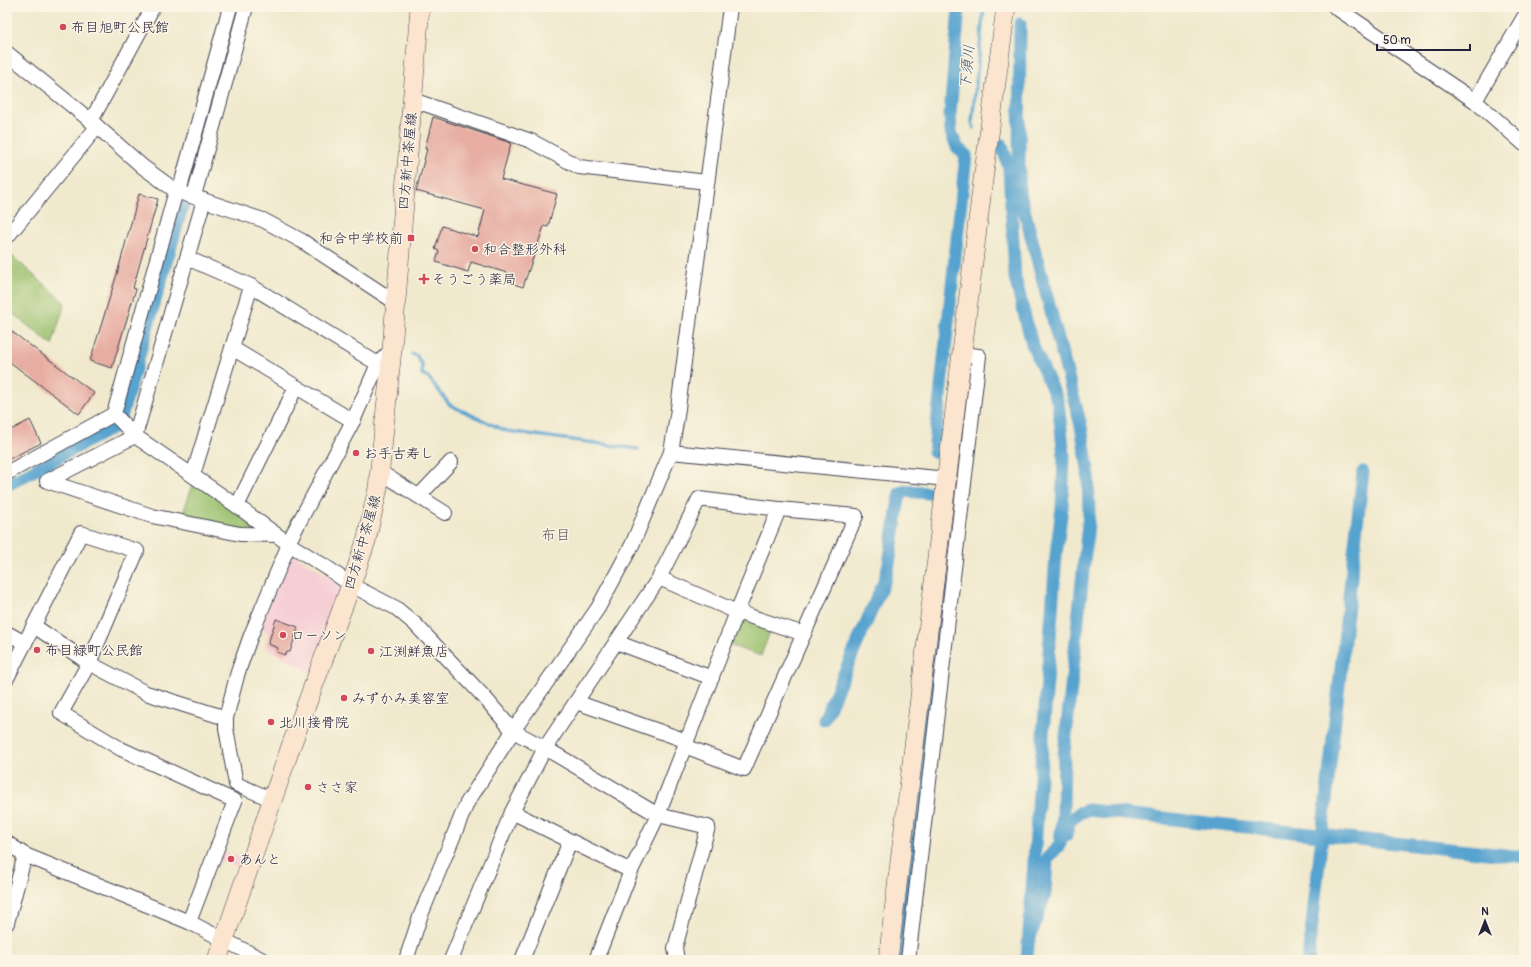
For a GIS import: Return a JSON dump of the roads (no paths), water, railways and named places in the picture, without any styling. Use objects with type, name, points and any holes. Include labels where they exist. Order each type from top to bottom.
[{"type":"main road","name":"四方新中茶屋線","points":[[217,960],[329,640],[351,585],[366,541],[378,488],[392,349],[420,7]]},
{"type":"main road","points":[[888,960],[1006,7]]},
{"type":"street","points":[[7,237],[94,124],[153,7]]},
{"type":"street","points":[[230,7],[188,194],[187,258],[135,436],[47,482],[152,516],[240,534],[276,535]]},
{"type":"street","points":[[7,473],[119,419],[246,7]]},
{"type":"street","points":[[406,960],[420,917],[467,803],[513,731],[598,608],[632,545],[671,452],[677,416],[730,7]]},
{"type":"street","points":[[1335,7],[1475,101],[1524,144]]},
{"type":"street","points":[[1475,101],[1524,17]]},
{"type":"street","points":[[7,53],[94,124],[143,167],[188,194],[263,220],[302,241],[396,302]]},
{"type":"street","points":[[413,100],[531,141],[579,167],[707,182]]},
{"type":"street","points":[[187,258],[251,286],[378,364]]},
{"type":"street","points":[[193,476],[251,286]]},
{"type":"street","points":[[232,348],[353,421]]},
{"type":"street","points":[[189,922],[235,801],[236,784],[226,728],[226,718],[238,672],[251,635],[289,544],[353,421],[378,364],[392,349]]},
{"type":"street","points":[[908,960],[979,356],[962,354]]},
{"type":"street","points":[[237,506],[296,387]]},
{"type":"street","points":[[119,419],[135,436],[237,506],[289,544],[329,569],[351,585],[396,608],[415,624],[485,698],[513,731],[545,748],[658,815],[708,827],[675,948],[677,960]]},
{"type":"street","points":[[671,452],[947,479]]},
{"type":"street","points":[[419,496],[451,462]]},
{"type":"street","points":[[380,472],[445,513]]},
{"type":"street","points":[[451,960],[512,812],[545,748],[659,578],[699,499],[779,509],[856,516],[744,769],[686,744],[576,702]]},
{"type":"street","points":[[596,960],[631,871],[658,815],[779,509]]},
{"type":"street","points":[[7,678],[81,534],[137,551],[89,663],[62,713],[121,749],[235,801]]},
{"type":"street","points":[[659,578],[737,612],[804,634]]},
{"type":"street","points":[[34,626],[89,663],[146,693],[226,718]]},
{"type":"street","points":[[7,634],[25,643]]},
{"type":"street","points":[[616,642],[712,678]]},
{"type":"street","points":[[236,784],[273,800]]},
{"type":"street","points":[[512,812],[631,871]]},
{"type":"street","points":[[522,960],[570,841]]},
{"type":"street","points":[[7,843],[25,855],[189,922],[263,960]]},
{"type":"street","points":[[7,923],[25,855]]},
{"type":"waterway","points":[[7,485],[119,424],[190,181],[237,7]]},
{"type":"waterway","points":[[934,452],[966,155],[957,147],[951,132],[950,114],[959,7]]},
{"type":"waterway","name":"下須川","points":[[974,128],[972,122],[984,7]]},
{"type":"waterway","points":[[1020,24],[1020,194],[1081,426],[1088,469],[1089,514],[1064,755],[1063,813],[1060,844],[1047,859],[1045,894],[1029,940]]},
{"type":"waterway","points":[[1002,145],[1009,168],[1015,278],[1032,344],[1058,402],[1064,456],[1062,508],[1056,555],[1027,960]]},
{"type":"waterway","points":[[412,354],[417,356],[422,365],[422,374],[428,377],[450,405],[506,431],[638,449]]},
{"type":"waterway","points":[[1308,960],[1363,472]]},
{"type":"waterway","points":[[824,720],[885,579],[889,564],[900,493],[905,491],[929,493]]},
{"type":"waterway","points":[[900,960],[945,583]]},
{"type":"waterway","points":[[1066,835],[1069,822],[1079,813],[1088,810],[1524,857]]},
{"type":"place","name":"布目旭町公民館","points":[[63,27]]},
{"type":"place","name":"和合中学校前","points":[[411,238]]},
{"type":"place","name":"和合整形外科","points":[[475,249]]},
{"type":"place","name":"そうごう薬局","points":[[424,279]]},
{"type":"place","name":"お手古寿し","points":[[356,453]]},
{"type":"place","name":"ローソン","points":[[283,635]]},
{"type":"place","name":"布目緑町公民館","points":[[37,650]]},
{"type":"place","name":"江渕鮮魚店","points":[[371,651]]},
{"type":"place","name":"みずかみ美容室","points":[[344,698]]},
{"type":"place","name":"北川接骨院","points":[[271,722]]},
{"type":"place","name":"ささ家","points":[[308,787]]},
{"type":"place","name":"あんと","points":[[231,859]]},
{"type":"district","name":"布目","points":[[556,535]]}]
